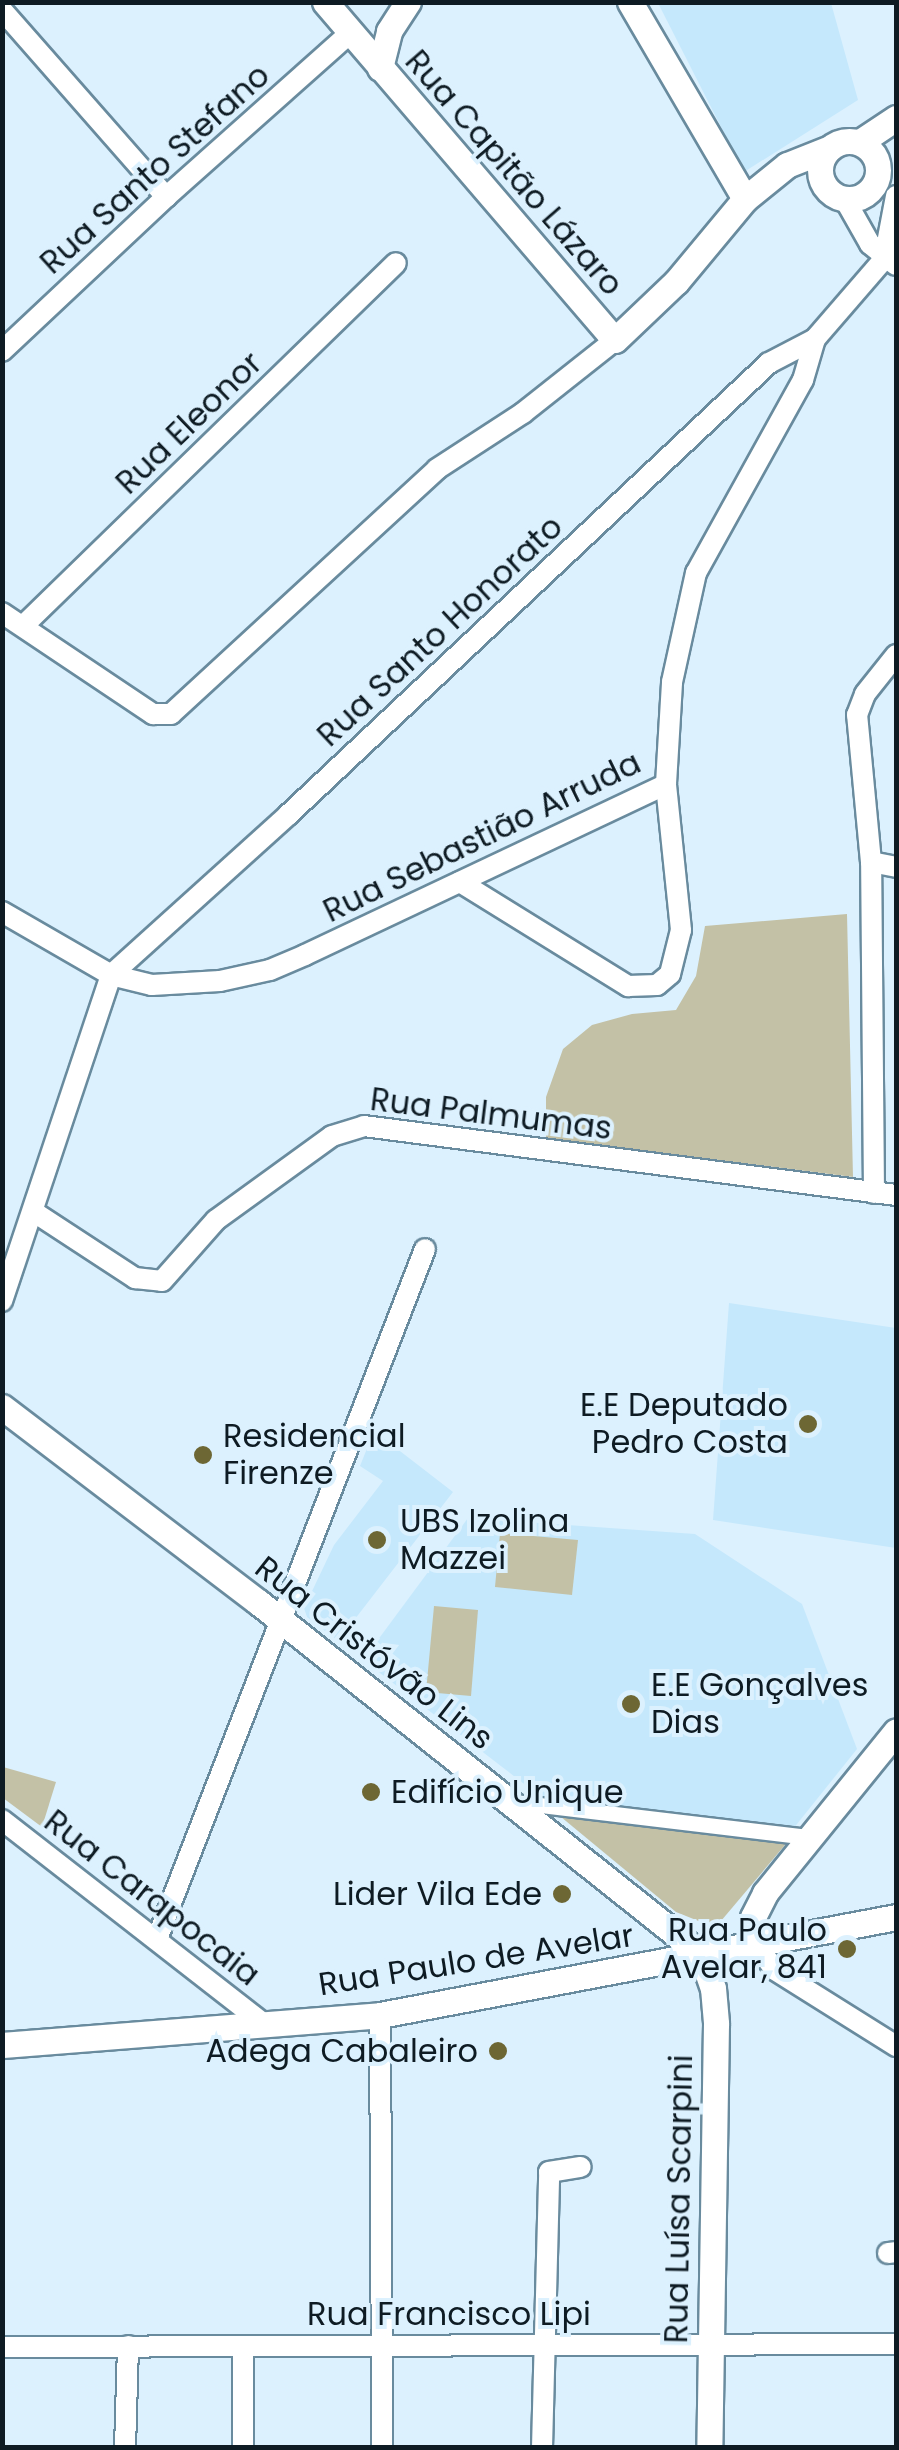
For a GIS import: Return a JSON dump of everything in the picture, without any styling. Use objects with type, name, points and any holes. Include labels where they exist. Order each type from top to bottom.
[{"type":"street","name":"Rua Capitão Lázaro","points":[[325,2],[615,340]]},
{"type":"street","points":[[380,68],[389,30],[408,2]]},
{"type":"street","points":[[630,2],[755,192]]},
{"type":"street","points":[[2,10],[166,197]]},
{"type":"street","name":"Rua Santo Stefano","points":[[2,351],[166,197],[350,33]]},
{"type":"street","points":[[860,142],[896,118]]},
{"type":"street","points":[[2,613],[153,714],[178,710],[437,469],[523,413],[615,340],[676,282],[755,192],[799,158],[850,140],[860,142],[876,157],[889,188],[890,262]]},
{"type":"street","points":[[830,148],[823,156],[821,178],[826,187],[844,198],[860,230],[890,262]]},
{"type":"street","points":[[755,192],[821,178]]},
{"type":"street","points":[[844,198],[889,188]]},
{"type":"street","name":"Rua Sebastião Arruda","points":[[2,912],[111,974],[152,985],[190,986],[270,970],[666,784],[672,682],[696,574],[803,380],[815,338],[890,262]]},
{"type":"street","name":"Rua Eleonor","points":[[23,626],[396,264]]},
{"type":"street","name":"Rua Santo Honorato","points":[[111,974],[288,816],[769,362],[815,338]]},
{"type":"street","points":[[874,1192],[871,862],[857,716],[865,694],[896,656]]},
{"type":"street","points":[[460,882],[620,982],[638,988],[657,985],[675,964],[681,930],[666,784]]},
{"type":"street","points":[[871,862],[896,868]]},
{"type":"street","points":[[2,1301],[111,974]]},
{"type":"street","name":"Rua Palmumas","points":[[34,1212],[136,1278],[162,1281],[216,1220],[332,1136],[364,1126],[896,1195]]},
{"type":"street","points":[[158,1939],[426,1249]]},
{"type":"street","name":"Rua Cristóvão Lins","points":[[2,1407],[280,1619],[701,1954]]},
{"type":"street","points":[[896,1731],[755,1909],[756,1944],[775,1970],[896,2046]]},
{"type":"street","points":[[511,1802],[810,1837]]},
{"type":"street","name":"Rua Carapocaia","points":[[2,1820],[264,2024]]},
{"type":"street","name":"Rua Paulo de Avelar","points":[[2,2045],[380,2016],[896,1917]]},
{"type":"street","name":"Rua Luísa Scarpini","points":[[701,1954],[713,1988],[716,2024],[709,2448]]},
{"type":"street","points":[[380,2016],[382,2448]]},
{"type":"street","points":[[542,2448],[549,2172],[581,2168]]},
{"type":"street","name":"Rua Francisco Lipi","points":[[2,2347],[896,2344]]},
{"type":"street","points":[[125,2448],[128,2346]]},
{"type":"street","points":[[243,2346],[243,2448]]},
{"type":"shaded area","points":[[658,3],[831,3],[858,100],[744,172]]},
{"type":"shaded area","points":[[847,914],[853,1177],[546,1138],[546,1097],[563,1049],[592,1025],[632,1014],[676,1010],[696,976],[705,926]]},
{"type":"shaded area","name":"E.E Deputado Pedro Costa","points":[[729,1303],[896,1328],[896,1548],[713,1520]]},
{"type":"shaded area","name":"UBS Izolina Mazzei","points":[[374,1431],[453,1492],[338,1641],[307,1617],[304,1608],[334,1545],[383,1481],[360,1466]]},
{"type":"shaded area","name":"E.E Gonçalves Dias","points":[[468,1518],[695,1534],[802,1604],[857,1749],[793,1829],[545,1800],[363,1660]]},
{"type":"shaded area","points":[[500,1533],[578,1540],[572,1595],[495,1587]]},
{"type":"shaded area","points":[[434,1606],[478,1610],[471,1696],[426,1692]]},
{"type":"shaded area","points":[[3,1767],[56,1782],[42,1827],[3,1798]]},
{"type":"shaded area","points":[[555,1812],[790,1839],[721,1921],[706,1924],[676,1912]]},
{"type":"place","name":"E.E Deputado Pedro Costa","points":[[808,1424]]},
{"type":"place","name":"Residencial Firenze","points":[[203,1455]]},
{"type":"place","name":"UBS Izolina Mazzei","points":[[377,1540]]},
{"type":"place","name":"E.E Gonçalves Dias","points":[[631,1704]]},
{"type":"place","name":"Edifício Unique","points":[[371,1792]]},
{"type":"place","name":"Lider Vila Ede","points":[[562,1894]]},
{"type":"place","name":"Rua Paulo Avelar, 841","points":[[847,1949]]},
{"type":"place","name":"Adega Cabaleiro","points":[[498,2051]]}]
